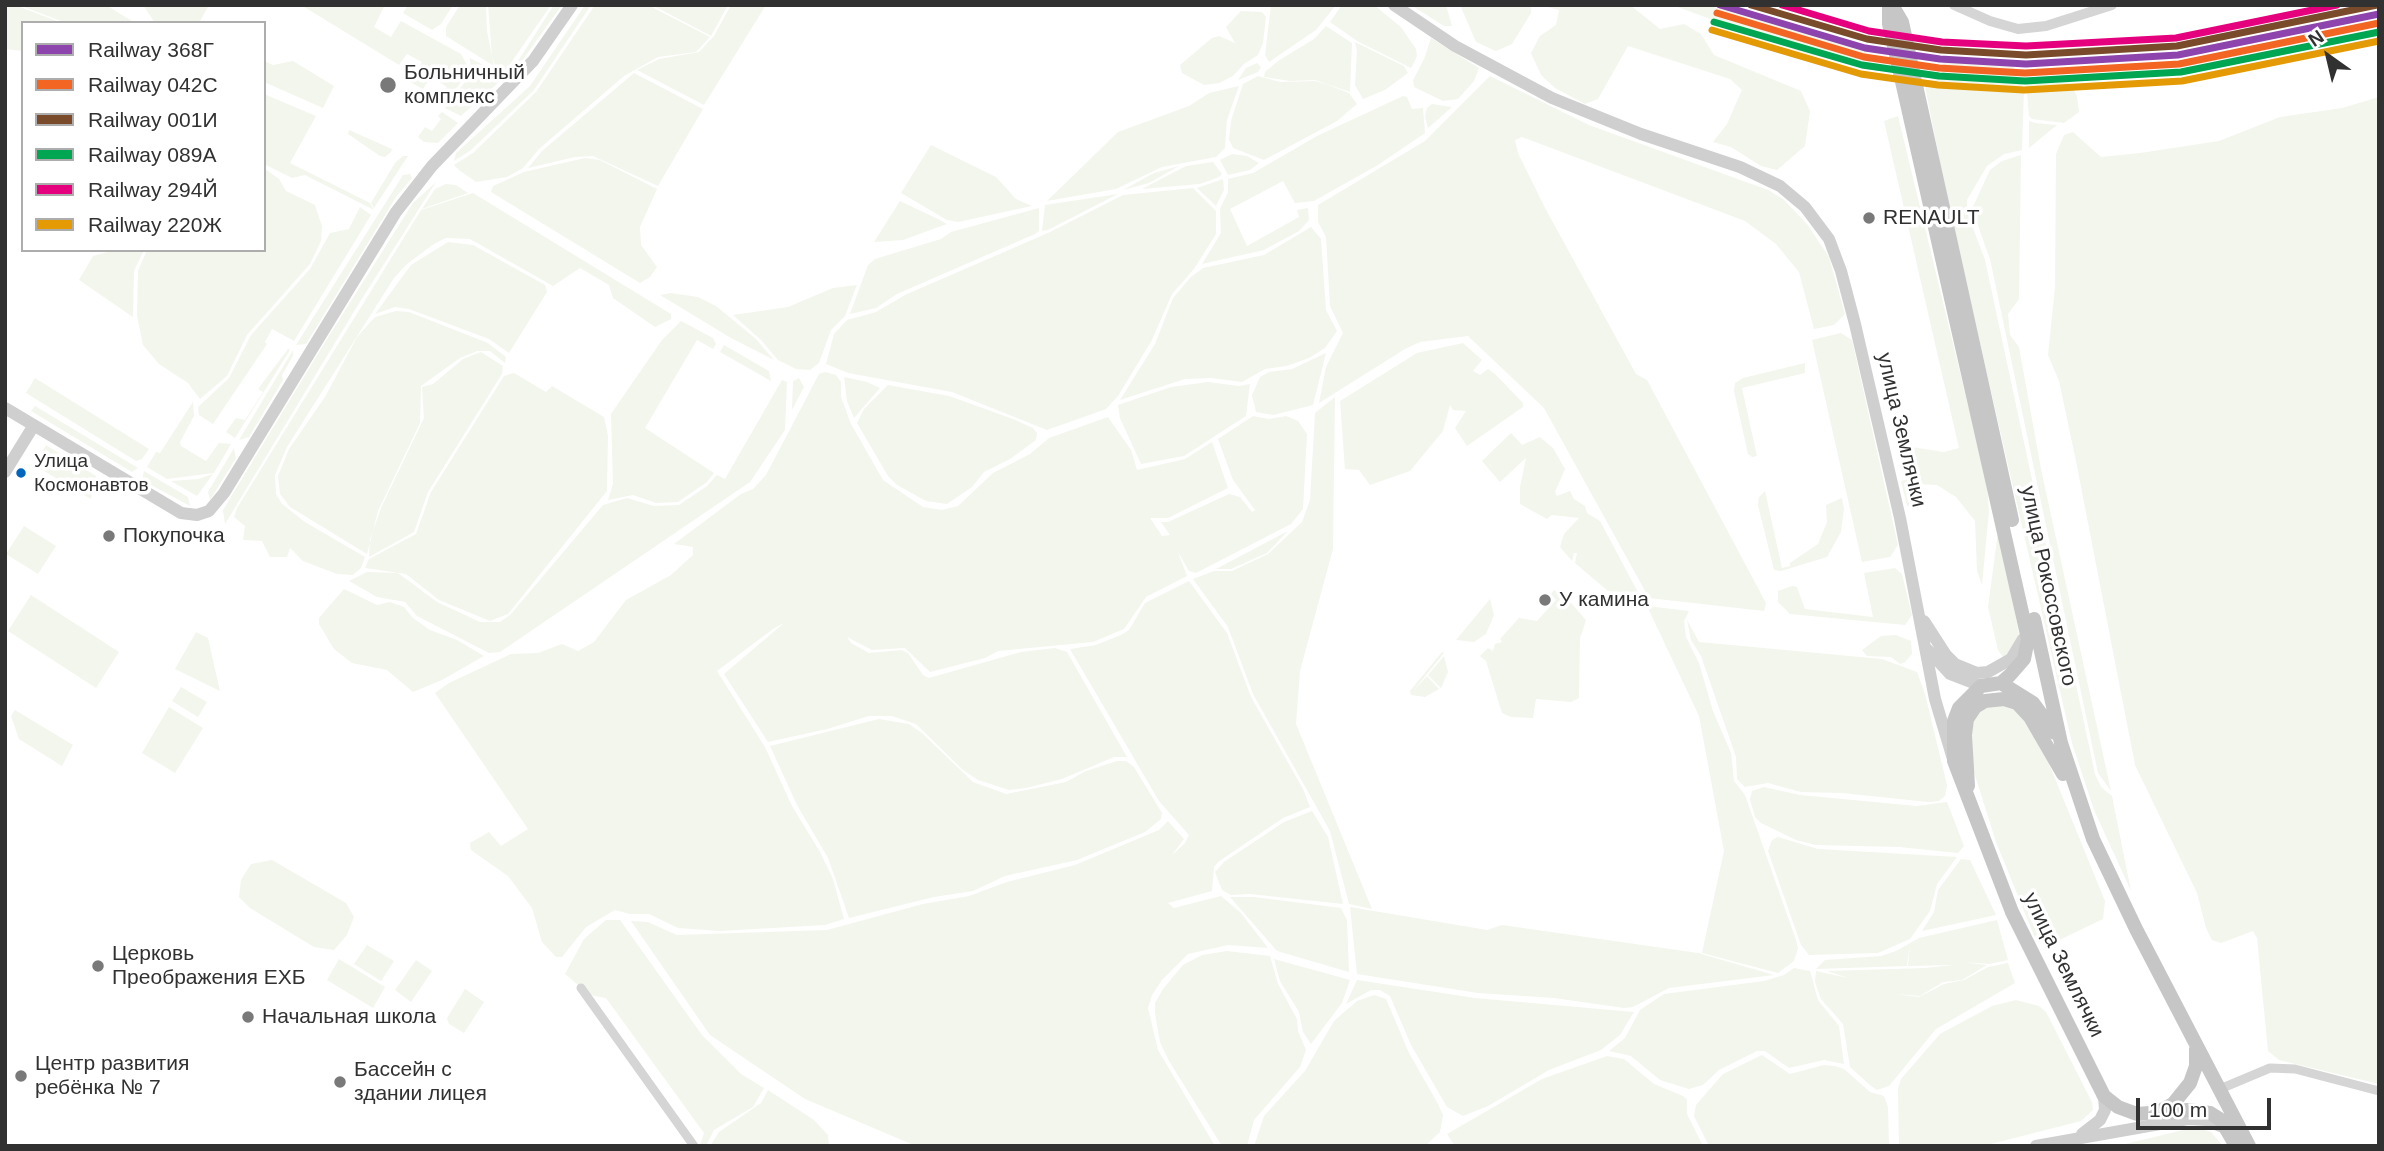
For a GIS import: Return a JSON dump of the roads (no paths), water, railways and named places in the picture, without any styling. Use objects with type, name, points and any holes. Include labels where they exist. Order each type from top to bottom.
[{"type":"highway","name":"улица Рокоссовского","points":[[1891,5],[1892,37],[2026,627],[2027,651],[2024,659],[2001,683]]},
{"type":"highway","name":"улица Рокоссовского","points":[[1891,5],[1902,22],[2061,743],[2077,799],[2136,929],[2249,1146]]},
{"type":"highway","points":[[1954,761],[1955,721],[1966,698],[1981,686],[2001,683],[2023,694],[2033,703],[2061,743]]},
{"type":"highway","points":[[1968,798],[1965,735],[1967,719],[1975,706],[2004,699],[2017,703],[2030,717],[2077,799]]},
{"type":"highway","name":"улица Землячки","points":[[1954,761],[2012,912],[2104,1096]]},
{"type":"highway","points":[[2157,1113],[2173,1104],[2190,1083],[2196,1066],[2196,1044]]},
{"type":"highway","points":[[2104,1096],[2128,1111],[2157,1113],[2188,1110],[2210,1113],[2228,1130],[2236,1146]]},
{"type":"main road","points":[[5,408],[181,513],[203,513],[220,500],[396,212],[432,166],[533,61],[572,5]]},
{"type":"main road","name":"улица Землячки","points":[[1394,5],[1455,46],[1552,98],[1641,134],[1740,167],[1780,186],[1805,207],[1829,239],[1841,271],[1919,611],[1936,699],[1954,761]]},
{"type":"main road","points":[[5,472],[34,425]]},
{"type":"main road","points":[[1919,611],[1946,655],[1955,664],[1977,673],[1988,672],[2011,659],[2019,651],[2026,627]]},
{"type":"main road","points":[[1927,649],[1950,674],[1981,686]]},
{"type":"main road","points":[[2078,1136],[2101,1120],[2105,1110],[2104,1096]]},
{"type":"main road","points":[[2036,1146],[2078,1136],[2137,1130],[2198,1119],[2216,1123],[2228,1130]]},
{"type":"street","points":[[1954,5],[1990,21],[2018,29],[2046,26],[2112,5]]},
{"type":"street","points":[[581,988],[694,1146]]},
{"type":"street","points":[[2220,1089],[2270,1068],[2295,1069],[2379,1091]]},
{"type":"rail line","name":"368Г","points":[[1720,5],[1865,48],[1940,59],[2026,64],[2178,55],[2379,14]]},
{"type":"rail line","name":"001И","points":[[1751,5],[1867,39],[1941,50],[2026,55],[2177,46],[2377,5]]},
{"type":"rail line","name":"294Й","points":[[1782,5],[1869,31],[1942,42],[2026,46],[2176,38],[2337,5]]},
{"type":"rail line","name":"042С","points":[[1717,13],[1864,57],[1939,68],[2025,73],[2179,64],[2379,23]]},
{"type":"rail line","name":"089А","points":[[1714,22],[1862,65],[1939,76],[2025,81],[2181,72],[2379,32]]},
{"type":"rail line","name":"220Ж","points":[[1712,30],[1861,74],[1938,85],[2024,90],[2182,81],[2379,41]]},
{"type":"place","name":"Больничный комплекс","points":[[388,85]]},
{"type":"place","name":"RENAULT","points":[[1869,218]]},
{"type":"place","name":"Улица Космонавтов","points":[[21,473]]},
{"type":"place","name":"Покупочка","points":[[109,536]]},
{"type":"place","name":"У камина","points":[[1545,600]]},
{"type":"place","name":"Церковь Преображения ЕХБ","points":[[98,966]]},
{"type":"place","name":"Начальная школа","points":[[248,1017]]},
{"type":"place","name":"Центр развития ребёнка № 7","points":[[21,1076]]},
{"type":"place","name":"Бассейн с здании лицея","points":[[340,1082]]}]
